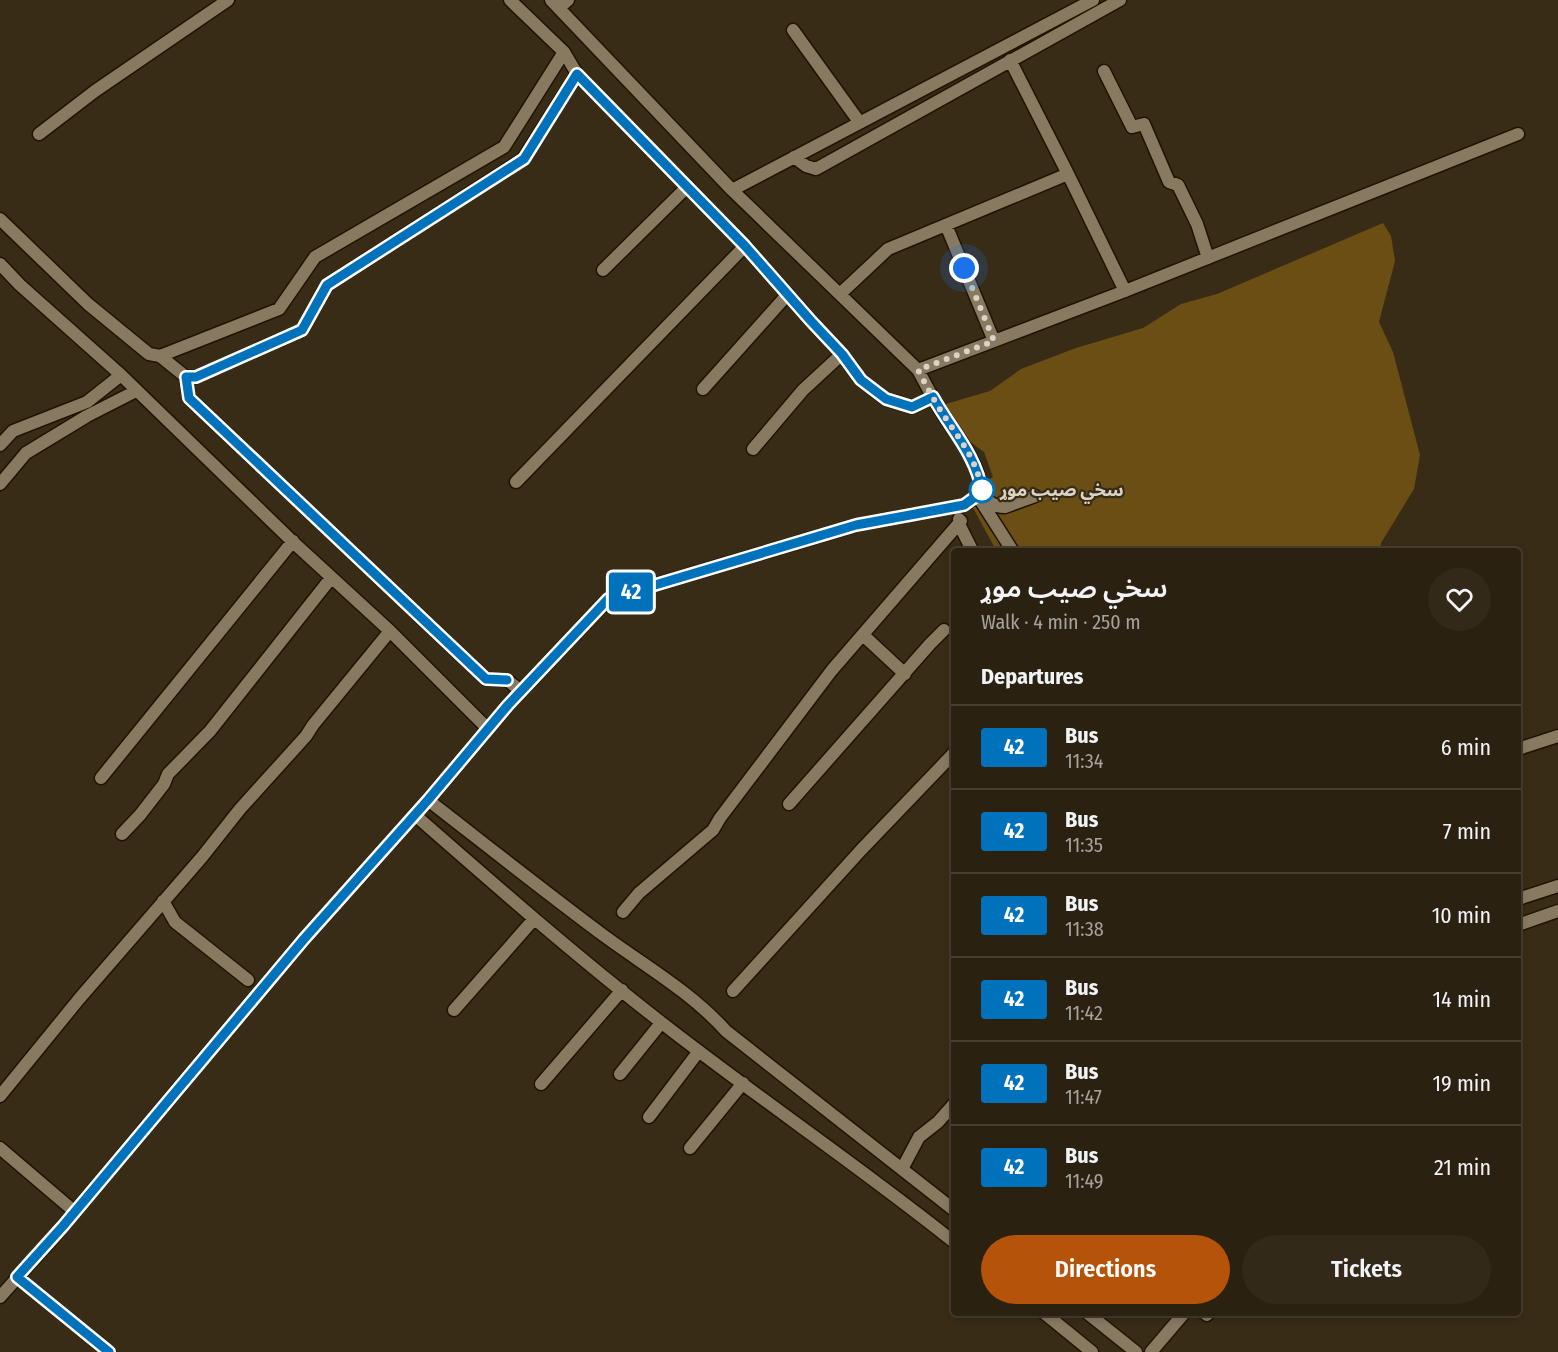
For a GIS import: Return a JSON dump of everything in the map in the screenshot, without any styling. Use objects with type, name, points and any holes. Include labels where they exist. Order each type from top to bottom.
[{"type":"street","points":[[39,134],[95,91],[228,0]]},
{"type":"street","points":[[510,0],[564,52],[577,74],[745,246],[842,354],[861,380],[886,399],[912,407],[933,397]]},
{"type":"street","points":[[732,190],[1092,0]]},
{"type":"street","points":[[794,157],[806,166],[816,169],[1120,0]]},
{"type":"street","points":[[559,3],[732,190],[918,370],[974,461],[980,476],[979,493],[1011,548]]},
{"type":"street","points":[[793,30],[860,123]]},
{"type":"street","points":[[160,356],[279,309],[315,257],[504,147],[564,52]]},
{"type":"street","points":[[1010,60],[1125,291]]},
{"type":"street","points":[[1104,70],[1132,127],[1144,124],[1169,182],[1178,185],[1197,224],[1208,258]]},
{"type":"street","points":[[0,219],[88,304],[149,354],[160,356],[186,377],[196,377],[302,330],[327,285],[524,159],[577,74]]},
{"type":"street","points":[[918,370],[1125,291],[1518,134]]},
{"type":"street","points":[[840,294],[888,249],[1068,174]]},
{"type":"street","points":[[603,270],[688,186]]},
{"type":"street","points":[[946,225],[994,341]]},
{"type":"street","points":[[516,482],[745,246]]},
{"type":"street","points":[[0,264],[20,285],[121,375],[331,578],[390,631],[488,729]]},
{"type":"street","points":[[703,389],[788,294]]},
{"type":"street","points":[[753,449],[803,390],[842,354]]},
{"type":"street","points":[[0,445],[13,431],[87,402],[121,375]]},
{"type":"street","points":[[186,377],[189,398],[486,679],[507,680],[521,691]]},
{"type":"street","points":[[0,484],[26,453],[87,416],[136,391]]},
{"type":"street","points":[[979,493],[987,501],[1000,507],[1035,496]]},
{"type":"street","points":[[0,1297],[75,1212],[304,939],[415,815],[521,691],[608,599],[856,525],[964,505],[979,493]]},
{"type":"street","points":[[952,508],[961,521],[960,526],[971,548]]},
{"type":"street","points":[[623,912],[639,893],[713,831],[832,670],[961,521]]},
{"type":"street","points":[[101,778],[293,541]]},
{"type":"street","points":[[122,834],[164,784],[168,774],[210,731],[331,578]]},
{"type":"street","points":[[789,804],[944,630]]},
{"type":"street","points":[[0,1096],[240,809],[306,736],[313,724],[390,631]]},
{"type":"street","points":[[863,635],[905,674]]},
{"type":"street","points":[[1521,748],[1558,736]]},
{"type":"street","points":[[733,991],[861,850],[951,756]]},
{"type":"street","points":[[428,800],[604,936],[664,977],[714,1018],[726,1031],[951,1208]]},
{"type":"street","points":[[415,815],[534,919],[661,1023],[951,1240]]},
{"type":"street","points":[[1521,898],[1558,886]]},
{"type":"street","points":[[163,901],[175,922],[248,980]]},
{"type":"street","points":[[1521,924],[1558,911]]},
{"type":"street","points":[[454,1010],[534,919]]},
{"type":"street","points":[[541,1084],[622,990]]},
{"type":"street","points":[[620,1074],[661,1023]]},
{"type":"street","points":[[649,1117],[699,1051]]},
{"type":"street","points":[[690,1148],[743,1083]]},
{"type":"street","points":[[902,1169],[919,1137],[938,1122],[951,1107]]},
{"type":"street","points":[[0,1148],[75,1212]]},
{"type":"street","points":[[17,1277],[109,1352]]},
{"type":"street","points":[[1048,1316],[1092,1352]]},
{"type":"street","points":[[1091,1316],[1136,1352]]},
{"type":"street","points":[[1151,1352],[1182,1316]]},
{"type":"shaded area","points":[[1383,223],[1391,236],[1395,261],[1379,322],[1393,352],[1420,455],[1414,489],[1381,543],[1380,548],[995,548],[966,495],[993,477],[984,452],[954,430],[939,406],[990,391],[1021,369],[1076,348],[1143,328],[1181,304],[1217,294]]},
{"type":"bus line","name":"42","points":[[109,1352],[17,1277],[63,1226],[304,939],[428,800],[508,705],[608,599],[856,525],[964,505],[982,492],[980,476],[974,461],[933,397],[912,407],[886,399],[861,380],[842,354],[745,246],[577,74],[524,159],[327,285],[302,330],[196,377],[186,377],[189,398],[486,679],[507,680]]},
{"type":"place","name":"سخي صیب موړ","points":[[982,490]]},
{"type":"route","points":[[964,268],[994,341],[918,370],[938,406],[974,461],[980,476],[982,492],[982,490]]}]
